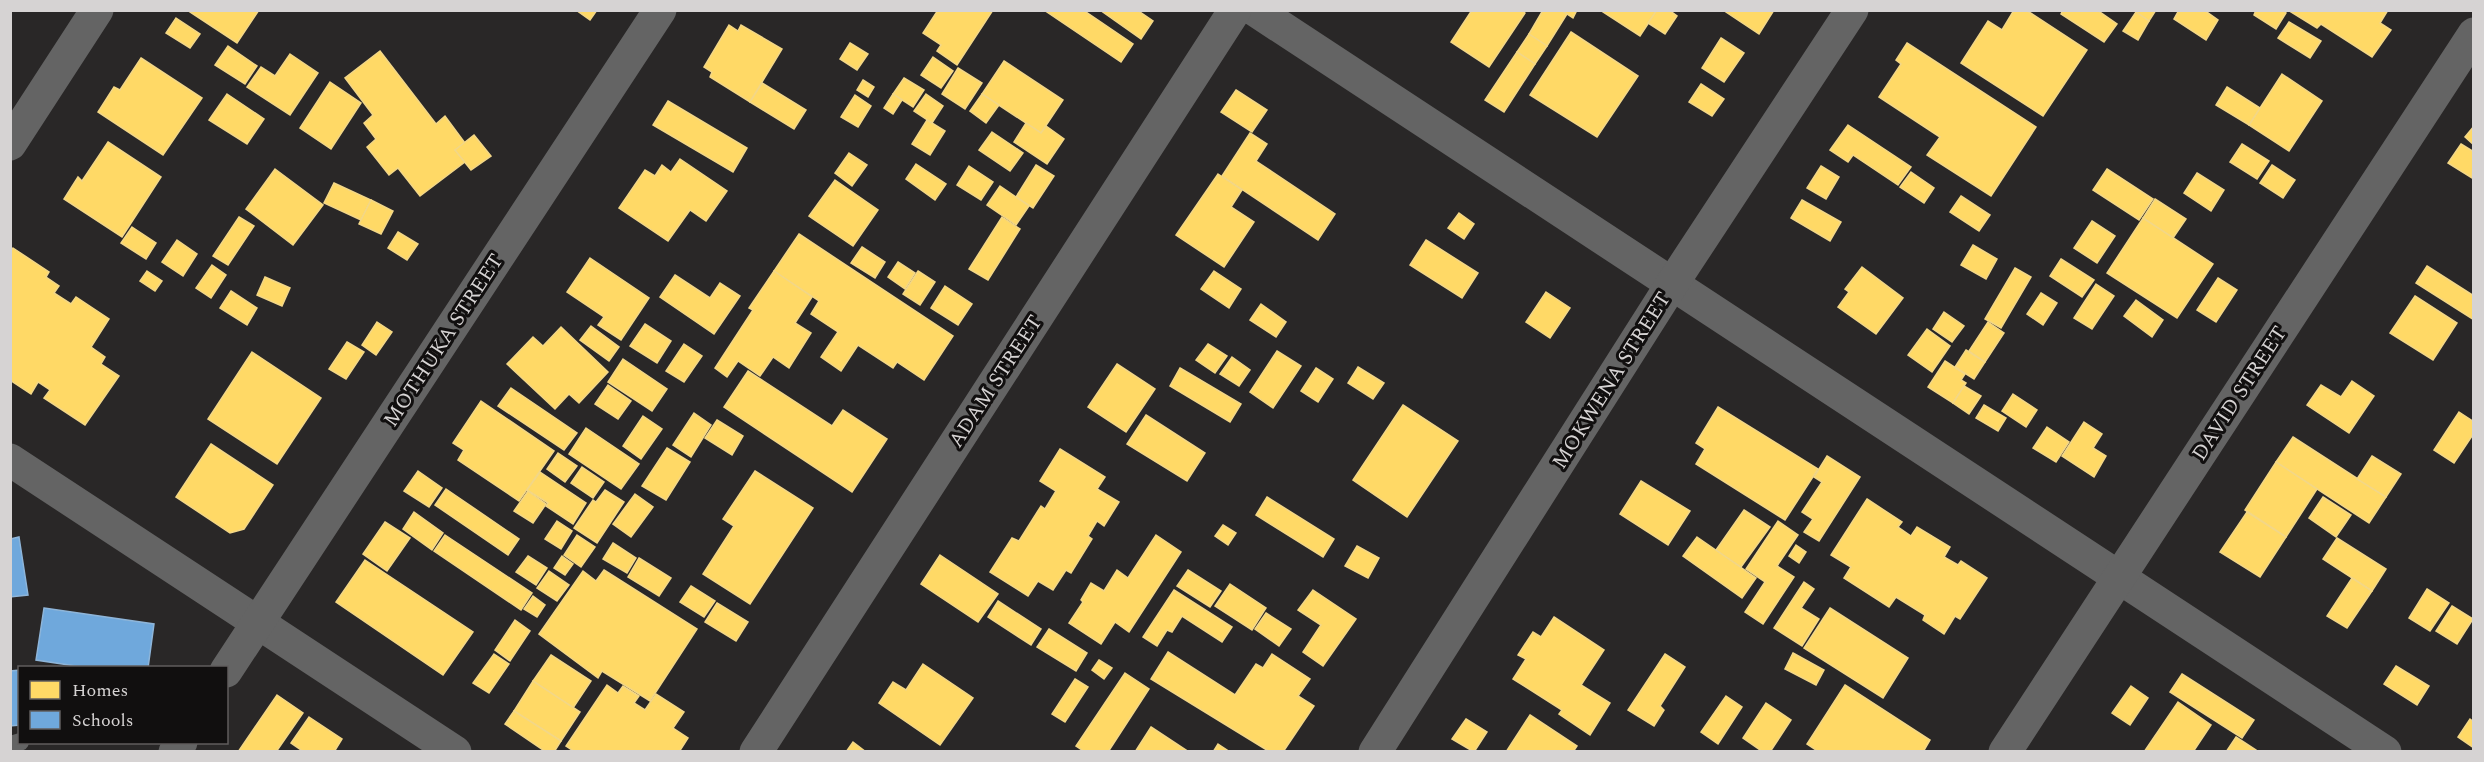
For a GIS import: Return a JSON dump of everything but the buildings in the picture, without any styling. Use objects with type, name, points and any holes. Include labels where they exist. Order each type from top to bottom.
[{"type":"street","points":[[10,144],[97,10]]},
{"type":"street","name":"MOTHUKA STREET","points":[[228,668],[660,10]]},
{"type":"street","name":"ADAM STREET","points":[[756,752],[1235,10]]},
{"type":"street","points":[[1255,10],[2385,752]]},
{"type":"street","name":"MOKWENA STREET","points":[[1375,752],[1672,284],[1852,10]]},
{"type":"street","name":"DAVID STREET","points":[[2005,752],[2474,34]]},
{"type":"street","points":[[10,460],[455,752]]}]
